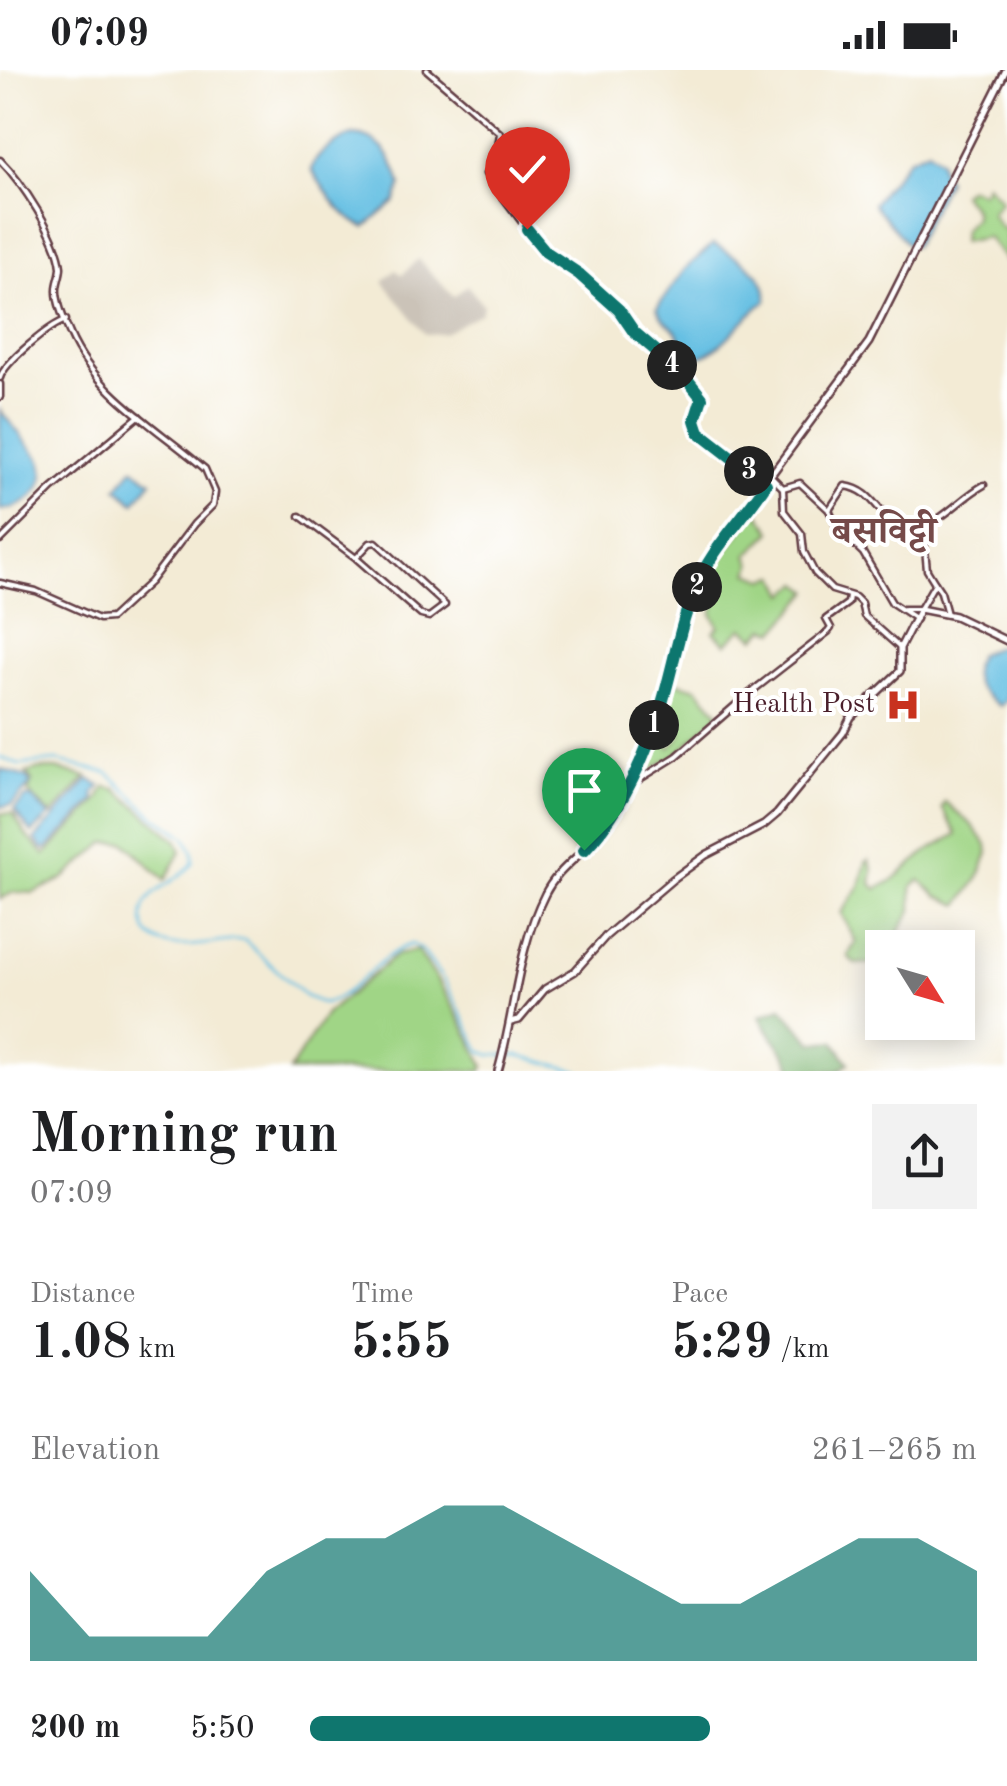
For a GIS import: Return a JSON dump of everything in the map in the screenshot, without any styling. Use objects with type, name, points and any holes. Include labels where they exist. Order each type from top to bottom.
[{"type":"street","points":[[428,70],[500,133],[496,154],[486,174],[535,240],[600,292],[634,332],[683,374],[702,398],[695,420],[699,432],[766,484]]},
{"type":"street","points":[[498,1071],[512,1022],[513,997],[543,897],[557,875],[598,835],[632,784],[661,709],[686,614],[700,579],[720,543],[869,342],[1006,70]]},
{"type":"street","points":[[0,160],[27,194],[61,263],[57,289],[86,363],[139,416],[205,469],[216,492],[214,505],[194,524],[150,582],[116,614],[98,619],[36,591],[0,583]]},
{"type":"street","points":[[0,397],[6,364],[55,324],[66,320]]},
{"type":"street","points":[[0,541],[52,489],[139,416]]},
{"type":"street","points":[[770,476],[783,488]]},
{"type":"street","points":[[783,488],[800,483],[828,510],[837,528],[863,554],[892,602],[916,618]]},
{"type":"street","points":[[828,510],[845,486],[850,486],[873,498],[893,523],[913,536],[920,535]]},
{"type":"street","points":[[920,535],[922,527],[984,486]]},
{"type":"street","points":[[783,488],[782,506],[802,534],[809,564],[828,587],[861,603],[864,616],[900,648]]},
{"type":"street","points":[[300,516],[421,614],[431,616],[445,604],[376,542],[356,558]]},
{"type":"street","points":[[920,535],[924,538],[927,570],[941,592],[947,614]]},
{"type":"street","points":[[512,1022],[519,1020],[550,984],[575,971],[606,936],[673,878],[777,814],[851,717],[900,671],[900,648],[935,583]]},
{"type":"street","points":[[632,784],[677,756],[828,632],[826,619],[848,603],[850,596]]},
{"type":"street","points":[[904,609],[947,614],[1003,639],[1007,631]]},
{"type":"shaded area","points":[[418,259],[454,297],[467,285],[483,305],[481,313],[443,334],[425,334],[383,281],[396,270],[402,275]]},
{"type":"green space","points":[[986,184],[1001,200],[991,213],[1000,227],[1007,230],[1007,262],[987,237],[962,242],[963,230],[974,218],[974,209],[961,193],[970,188],[982,193]]},
{"type":"green space","points":[[756,509],[772,531],[748,555],[752,564],[749,573],[765,579],[777,576],[786,594],[800,583],[810,591],[776,631],[766,628],[756,638],[743,628],[726,644],[714,632],[719,626],[712,614],[724,576],[714,567]]},
{"type":"green space","points":[[672,681],[697,688],[720,714],[677,754],[640,776],[656,733],[670,748],[682,734],[662,717]]},
{"type":"green space","points":[[39,769],[87,777],[52,815],[28,793],[32,781],[26,773]]},
{"type":"green space","points":[[105,787],[116,789],[177,841],[181,852],[165,880],[125,842],[105,843],[63,879],[33,893],[14,892],[0,899],[0,813],[13,814],[45,855],[98,801]]},
{"type":"green space","points":[[945,802],[972,825],[987,845],[988,853],[978,879],[959,905],[938,896],[920,880],[912,886],[912,911],[900,930],[865,930],[865,964],[855,964],[848,956],[856,942],[841,913],[860,886],[866,862],[869,860],[873,871],[871,883],[877,889],[893,880],[925,853],[957,834],[942,808]]},
{"type":"green space","points":[[417,950],[461,1021],[484,1066],[482,1071],[289,1071],[326,1014],[396,955]]},
{"type":"green space","points":[[782,1008],[813,1043],[834,1041],[849,1063],[839,1071],[793,1071],[760,1016]]},
{"type":"water","points":[[353,135],[371,140],[385,151],[401,185],[396,201],[365,227],[341,211],[312,170],[317,158],[328,148]]},
{"type":"water","points":[[928,150],[940,160],[947,180],[914,246],[908,245],[873,204],[908,159]]},
{"type":"water","points":[[713,244],[756,273],[766,291],[766,301],[722,343],[692,359],[657,308],[685,269]]},
{"type":"water","points":[[0,410],[41,460],[43,470],[34,495],[19,505],[0,510]]},
{"type":"water","points":[[133,468],[152,481],[134,503],[117,488]]},
{"type":"water","points":[[1000,646],[1007,648],[1007,700],[1000,706],[980,690],[974,671],[979,654]]},
{"type":"water","points":[[0,769],[26,777],[31,784],[12,805],[0,807]]},
{"type":"water","points":[[89,779],[100,786],[95,800],[43,849],[35,839]]},
{"type":"water","points":[[25,798],[32,798],[50,816],[32,833],[14,810]]},
{"type":"waterway","points":[[0,757],[19,765],[56,761],[108,773],[153,815],[185,837],[193,852],[193,863],[155,893],[144,909],[148,934],[158,942],[186,946],[244,940],[305,996],[324,1004],[347,992],[388,956],[412,944],[422,950],[445,982],[481,1051],[490,1055],[518,1055],[579,1071]]},
{"type":"place","name":"Health Post","points":[[903,705]]},
{"type":"district","name":"बसविट्टी","points":[[884,533]]},
{"type":"route","points":[[527,229],[546,252],[600,292],[634,332],[683,374],[702,398],[695,420],[699,432],[766,484],[720,543],[700,579],[686,614],[661,709],[632,784],[584,850]]}]
